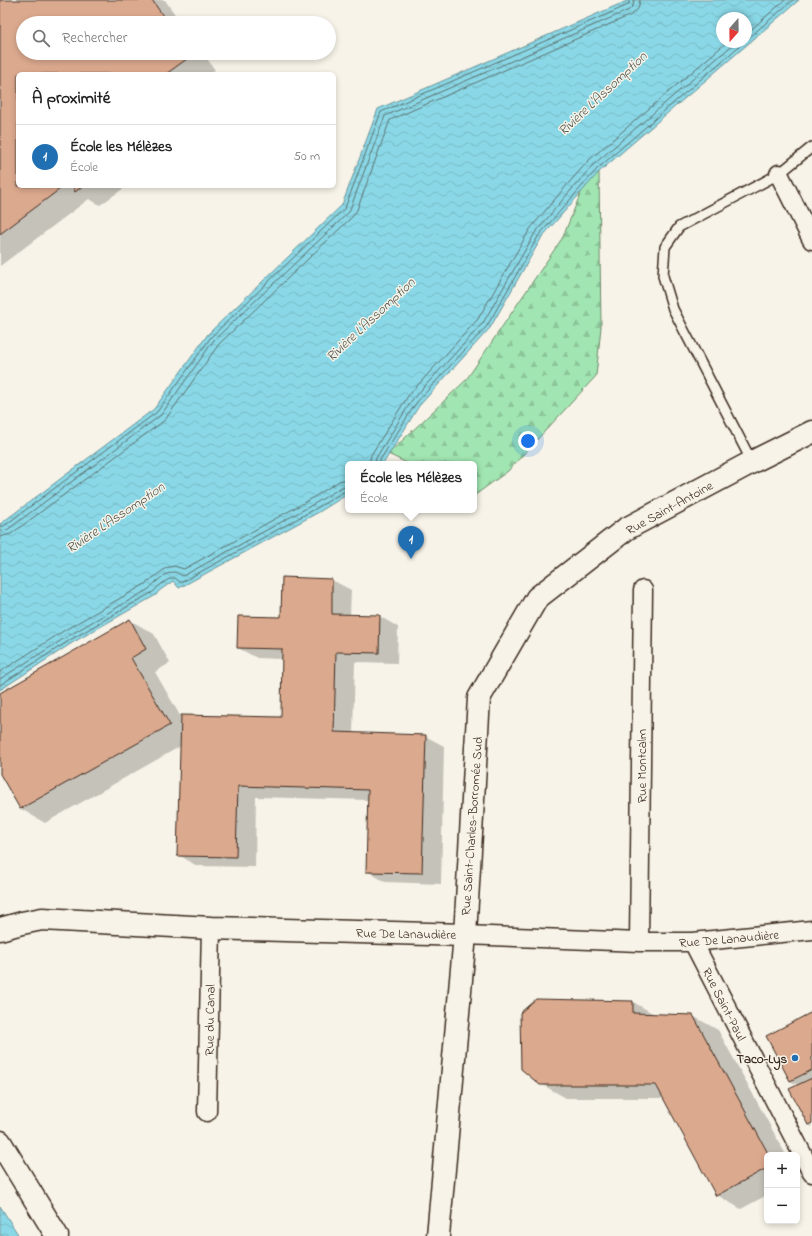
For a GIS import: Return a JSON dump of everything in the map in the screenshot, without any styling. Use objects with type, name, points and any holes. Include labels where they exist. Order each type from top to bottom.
[{"type":"street","points":[[779,174],[812,240]]},
{"type":"street","name":"Rue Saint-Antoine","points":[[537,598],[626,529],[812,432]]},
{"type":"street","name":"Rue Montcalm","points":[[640,942],[642,590]]},
{"type":"street","name":"Rue Saint-Charles-Borromée Sud","points":[[438,1236],[465,935],[479,698],[537,598]]},
{"type":"street","name":"Rue De Lanaudière","points":[[0,929],[42,919],[211,928],[465,935],[640,942],[693,942],[812,930]]},
{"type":"street","name":"Rue du Canal","points":[[207,1112],[211,928]]},
{"type":"street","name":"Rue Saint-Paul","points":[[693,942],[812,1173]]},
{"type":"street","points":[[0,1142],[57,1236]]},
{"type":"lane","points":[[752,462],[673,309],[663,276],[665,247],[679,227],[779,174],[812,147]]},
{"type":"green space","points":[[599,172],[601,327],[596,376],[508,471],[477,494],[477,461],[403,461],[388,454],[466,380],[563,237],[584,185]]},
{"type":"water","name":"Rivière L'Assomption","points":[[629,0],[799,0],[752,40],[752,12],[716,12],[716,48],[743,48],[599,172],[542,237],[490,328],[419,406],[385,461],[345,461],[345,496],[319,512],[179,588],[173,581],[156,595],[72,643],[0,690],[0,524],[154,409],[208,334],[342,205],[378,109]]},
{"type":"water","points":[[0,1206],[19,1236],[0,1236]]},
{"type":"building","points":[[0,0],[152,0],[163,16],[16,16],[16,60],[185,60],[169,72],[16,72],[16,188],[61,188],[0,234]]},
{"type":"building","points":[[74,188],[80,188],[75,192]]},
{"type":"building","points":[[282,577],[332,579],[332,614],[380,615],[379,653],[336,652],[334,732],[426,735],[422,873],[366,872],[368,790],[238,786],[236,857],[177,856],[181,715],[281,717],[282,649],[237,648],[238,616],[281,617]]},
{"type":"building","points":[[130,619],[146,649],[131,658],[170,725],[20,809],[0,774],[0,693]]},
{"type":"building","points":[[536,999],[633,1001],[633,1013],[693,1015],[767,1152],[764,1152],[764,1170],[716,1196],[656,1085],[540,1085],[521,1069],[520,1013]]},
{"type":"building","points":[[812,1012],[812,1070],[790,1081],[766,1036]]},
{"type":"building","points":[[812,1078],[812,1123],[808,1125],[789,1089]]},
{"type":"place","name":"École les Mélèzes","points":[[411,559]]},
{"type":"place","name":"Taco-Lys","points":[[795,1058]]}]
